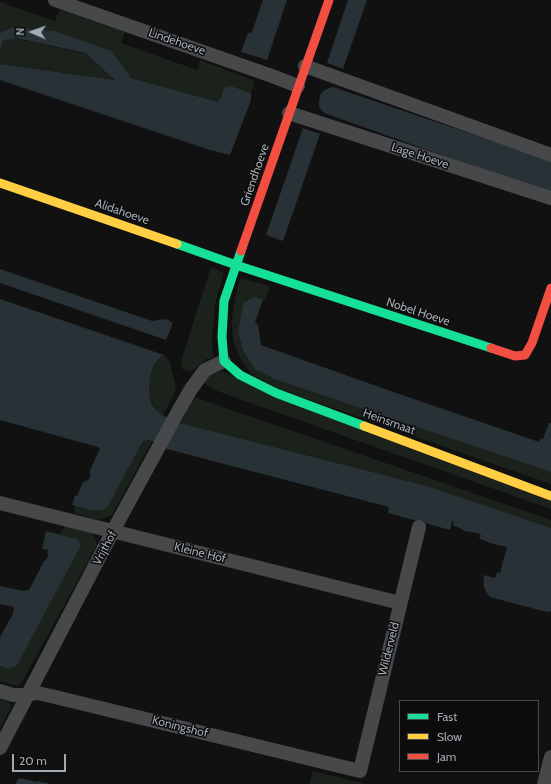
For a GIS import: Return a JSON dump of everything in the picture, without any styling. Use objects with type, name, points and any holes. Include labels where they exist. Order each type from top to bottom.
[{"type":"street","name":"Lindehoeve","points":[[55,0],[265,73],[298,86]]},
{"type":"street","name":"Griendhoeve","points":[[224,361],[222,337],[224,301],[329,0]]},
{"type":"street","points":[[305,66],[551,155]]},
{"type":"street","name":"Lage Hoeve","points":[[289,113],[551,198]]},
{"type":"street","name":"Alidahoeve","points":[[0,183],[236,265]]},
{"type":"street","name":"Nobel Hoeve","points":[[236,265],[515,356],[525,355],[532,343],[551,288]]},
{"type":"street","name":"Vrijthof","points":[[0,748],[113,531],[191,389],[205,370],[224,361]]},
{"type":"street","name":"Heinsmaat","points":[[224,361],[240,375],[276,393],[551,496]]},
{"type":"street","name":"Kleine Hof","points":[[0,503],[400,603]]},
{"type":"street","name":"Wilderveld","points":[[360,771],[419,526]]},
{"type":"street","name":"Koningshof","points":[[0,691],[12,695],[37,693],[51,696],[360,771]]},
{"type":"street","points":[[544,784],[551,757]]},
{"type":"shaded area","points":[[263,0],[287,0],[267,60],[241,52],[248,33],[252,32]]},
{"type":"shaded area","points":[[348,0],[367,0],[343,69],[327,63]]},
{"type":"shaded area","points":[[0,2],[55,21],[60,9],[125,32],[121,43],[197,70],[200,60],[255,81],[251,93],[231,86],[221,94],[218,102],[131,78],[112,51],[55,31],[11,28],[0,33]]},
{"type":"shaded area","points":[[11,28],[55,31],[112,51],[131,78],[218,102],[225,87],[231,86],[251,93],[251,100],[230,155],[210,150],[0,80],[0,64],[115,80],[85,53],[16,38],[3,41],[0,50],[0,33]]},
{"type":"shaded area","points":[[15,38],[85,54],[116,80],[0,64],[0,50],[3,41]]},
{"type":"shaded area","points":[[333,87],[551,161],[551,194],[324,113],[319,107],[320,96],[325,90]]},
{"type":"shaded area","points":[[303,128],[320,134],[283,241],[266,235]]},
{"type":"shaded area","points":[[211,267],[224,273],[215,304],[212,337],[213,358],[206,359],[191,372],[182,369],[181,361]]},
{"type":"shaded area","points":[[0,269],[152,321],[166,319],[172,322],[172,326],[166,340],[0,283]]},
{"type":"shaded area","points":[[240,278],[270,286],[265,300],[257,297],[248,300],[241,314],[238,332],[243,351],[255,369],[274,379],[551,472],[551,484],[276,388],[255,376],[247,368],[239,356],[233,337],[232,317]]},
{"type":"shaded area","points":[[255,297],[263,299],[255,323],[258,325],[261,345],[539,442],[541,438],[543,439],[549,423],[551,423],[551,472],[274,379],[255,369],[243,351],[238,332],[244,303]]},
{"type":"shaded area","points":[[0,299],[164,355],[156,363],[151,374],[149,386],[152,405],[163,415],[180,423],[427,486],[551,528],[551,611],[547,612],[490,597],[484,587],[484,575],[495,578],[497,572],[500,573],[507,547],[482,540],[479,538],[481,534],[465,531],[453,525],[454,521],[452,521],[450,530],[388,513],[389,507],[167,449],[150,440],[143,441],[107,508],[94,510],[72,505],[75,495],[77,496],[83,482],[84,483],[86,480],[88,481],[91,474],[89,473],[90,470],[100,449],[98,447],[0,420]]},
{"type":"shaded area","points":[[164,355],[169,360],[176,389],[163,416],[154,407],[150,397],[149,385],[152,369],[157,361]]},
{"type":"shaded area","points":[[222,371],[551,501],[551,509],[225,394],[202,382],[210,375]]},
{"type":"shaded area","points":[[194,397],[551,520],[551,528],[427,486],[180,423]]},
{"type":"shaded area","points":[[143,441],[152,441],[112,515],[99,520],[74,513],[75,506],[85,509],[107,508]]},
{"type":"shaded area","points":[[66,525],[94,535],[97,545],[22,682],[17,686],[0,681],[0,666],[9,669],[73,538],[59,534]]},
{"type":"shaded area","points":[[46,531],[78,540],[81,545],[17,665],[9,669],[0,666],[0,637],[13,614],[14,607],[0,604],[0,586],[24,591],[29,590],[44,561],[49,555],[47,554],[48,550],[42,549]]},
{"type":"shaded area","points":[[0,698],[9,702],[11,707],[0,728]]},
{"type":"shaded area","points":[[313,771],[365,784],[309,784]]},
{"type":"shaded area","points":[[19,778],[38,781],[51,784],[15,784]]},
{"type":"traffic: fast","points":[[177,244],[236,265],[491,348]]},
{"type":"traffic: fast","points":[[241,251],[224,301],[222,337],[224,361],[240,375],[276,393],[364,426]]},
{"type":"traffic: slow","points":[[0,183],[177,244]]},
{"type":"traffic: slow","points":[[364,426],[551,496]]},
{"type":"traffic: jam","points":[[241,251],[329,0]]},
{"type":"traffic: jam","points":[[491,348],[515,356],[525,355],[532,343],[551,288]]}]
